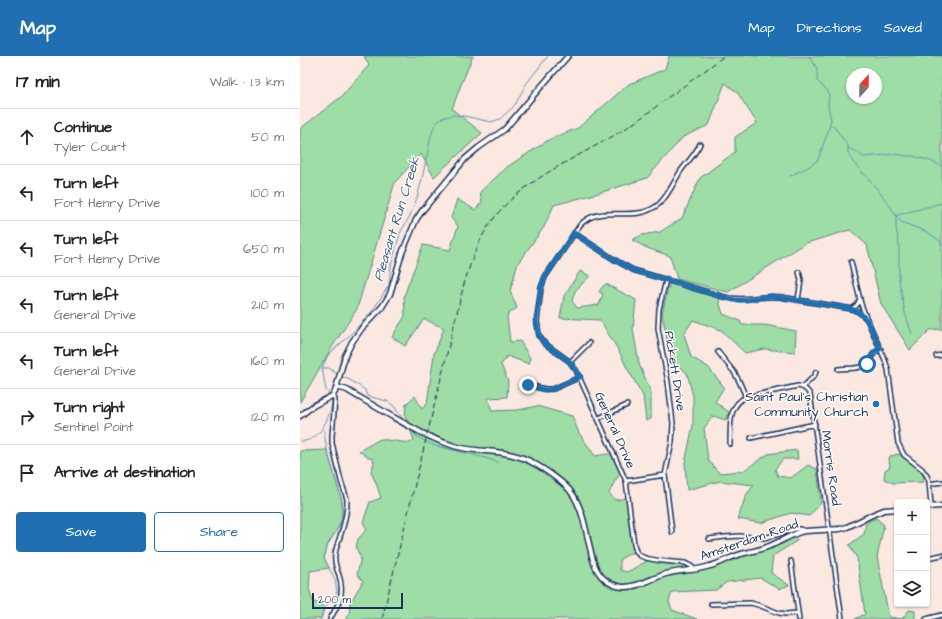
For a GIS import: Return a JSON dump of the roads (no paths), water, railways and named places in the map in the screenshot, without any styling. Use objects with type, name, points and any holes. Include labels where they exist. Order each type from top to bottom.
[{"type":"street","points":[[300,416],[313,406],[331,396],[337,387],[345,356],[352,342],[390,294],[402,253],[419,215],[465,159],[504,129],[568,56]]},
{"type":"street","name":"General Drive","points":[[694,569],[685,563],[645,558],[637,553],[634,548],[626,481],[599,418],[576,370],[570,362],[544,343],[539,336],[536,321],[541,288],[545,277],[583,222],[594,215],[644,212],[652,209],[664,198],[681,170],[700,144]]},
{"type":"street","points":[[574,233],[625,266],[640,273],[735,300],[771,296],[852,309],[859,312],[866,319]]},
{"type":"street","points":[[850,262],[866,319],[888,369],[898,443],[904,455],[922,469],[927,476],[929,484],[929,499]]},
{"type":"street","points":[[798,300],[801,280],[800,272]]},
{"type":"street","name":"Pickett Drive","points":[[666,280],[659,309],[658,328],[668,382],[673,423],[672,442],[665,476],[672,532]]},
{"type":"street","points":[[852,309],[860,299]]},
{"type":"street","points":[[570,362],[590,343]]},
{"type":"street","points":[[838,369],[864,366],[874,352],[880,349]]},
{"type":"street","points":[[718,352],[734,372],[746,397]]},
{"type":"street","points":[[936,356],[942,355]]},
{"type":"street","points":[[730,444],[732,412],[740,400],[746,397],[786,388],[798,386],[803,387],[816,372]]},
{"type":"street","points":[[528,385],[545,390],[553,389],[580,377]]},
{"type":"street","name":"Amsterdam Road","points":[[337,387],[347,390],[414,430],[432,438],[465,448],[508,453],[534,463],[543,469],[569,489],[574,497],[583,520],[590,550],[600,576],[619,586],[627,587],[671,572],[711,566],[736,556],[768,547],[789,536],[805,530],[840,529],[884,510],[894,508]]},
{"type":"street","name":"Morris Road","points":[[803,387],[810,394],[842,619]]},
{"type":"street","points":[[330,619],[337,607],[341,595],[342,586],[334,558],[344,523],[348,502],[341,481],[332,443],[335,400],[331,396]]},
{"type":"street","points":[[599,418],[627,405]]},
{"type":"street","points":[[751,438],[815,424]]},
{"type":"street","points":[[626,481],[665,476]]},
{"type":"street","points":[[929,484],[942,482]]},
{"type":"street","points":[[930,507],[942,506]]},
{"type":"street","points":[[709,539],[725,536],[762,538],[795,529],[805,530]]},
{"type":"street","points":[[930,558],[942,555]]},
{"type":"street","points":[[791,561],[799,619]]},
{"type":"street","points":[[711,604],[750,603],[779,613],[798,613]]},
{"type":"street","points":[[926,619],[942,615]]},
{"type":"waterway","name":"Pleasant Run Creek","points":[[330,395],[326,390],[322,368],[328,355],[353,332],[373,310],[389,285],[391,265],[400,233],[410,216],[417,198],[435,124],[442,118],[453,115],[491,122],[500,119],[515,105],[526,84],[548,56]]},
{"type":"waterway","points":[[790,176],[818,160],[831,120],[828,106],[829,94],[827,90],[817,81],[817,68],[809,56]]},
{"type":"waterway","points":[[830,124],[836,129],[848,146],[848,153],[853,162],[874,185],[901,222],[927,232],[939,240],[942,245]]},
{"type":"waterway","points":[[848,148],[857,152],[863,157],[896,154],[928,160],[942,166]]},
{"type":"waterway","points":[[912,334],[905,313],[899,279],[899,245],[896,228],[896,216],[942,203]]},
{"type":"waterway","points":[[322,368],[329,368],[338,375]]},
{"type":"waterway","points":[[341,376],[365,390],[367,396],[387,401],[393,405],[405,422]]},
{"type":"waterway","name":"Pleasant Run Creek","points":[[300,441],[311,439],[319,433],[331,408],[331,398]]},
{"type":"waterway","name":"Pleasant Run Creek","points":[[321,619],[324,608],[334,599],[337,591],[335,580],[324,558],[328,544],[342,519],[342,501],[327,450],[323,426]]},
{"type":"waterway","points":[[411,429],[416,436],[432,445],[498,462]]},
{"type":"railway","points":[[382,619],[464,284],[476,249],[487,228],[499,212],[514,197],[546,173],[632,124],[724,56]]},
{"type":"place","name":"Saint Paul’s Christian Community Church","points":[[876,404]]}]
